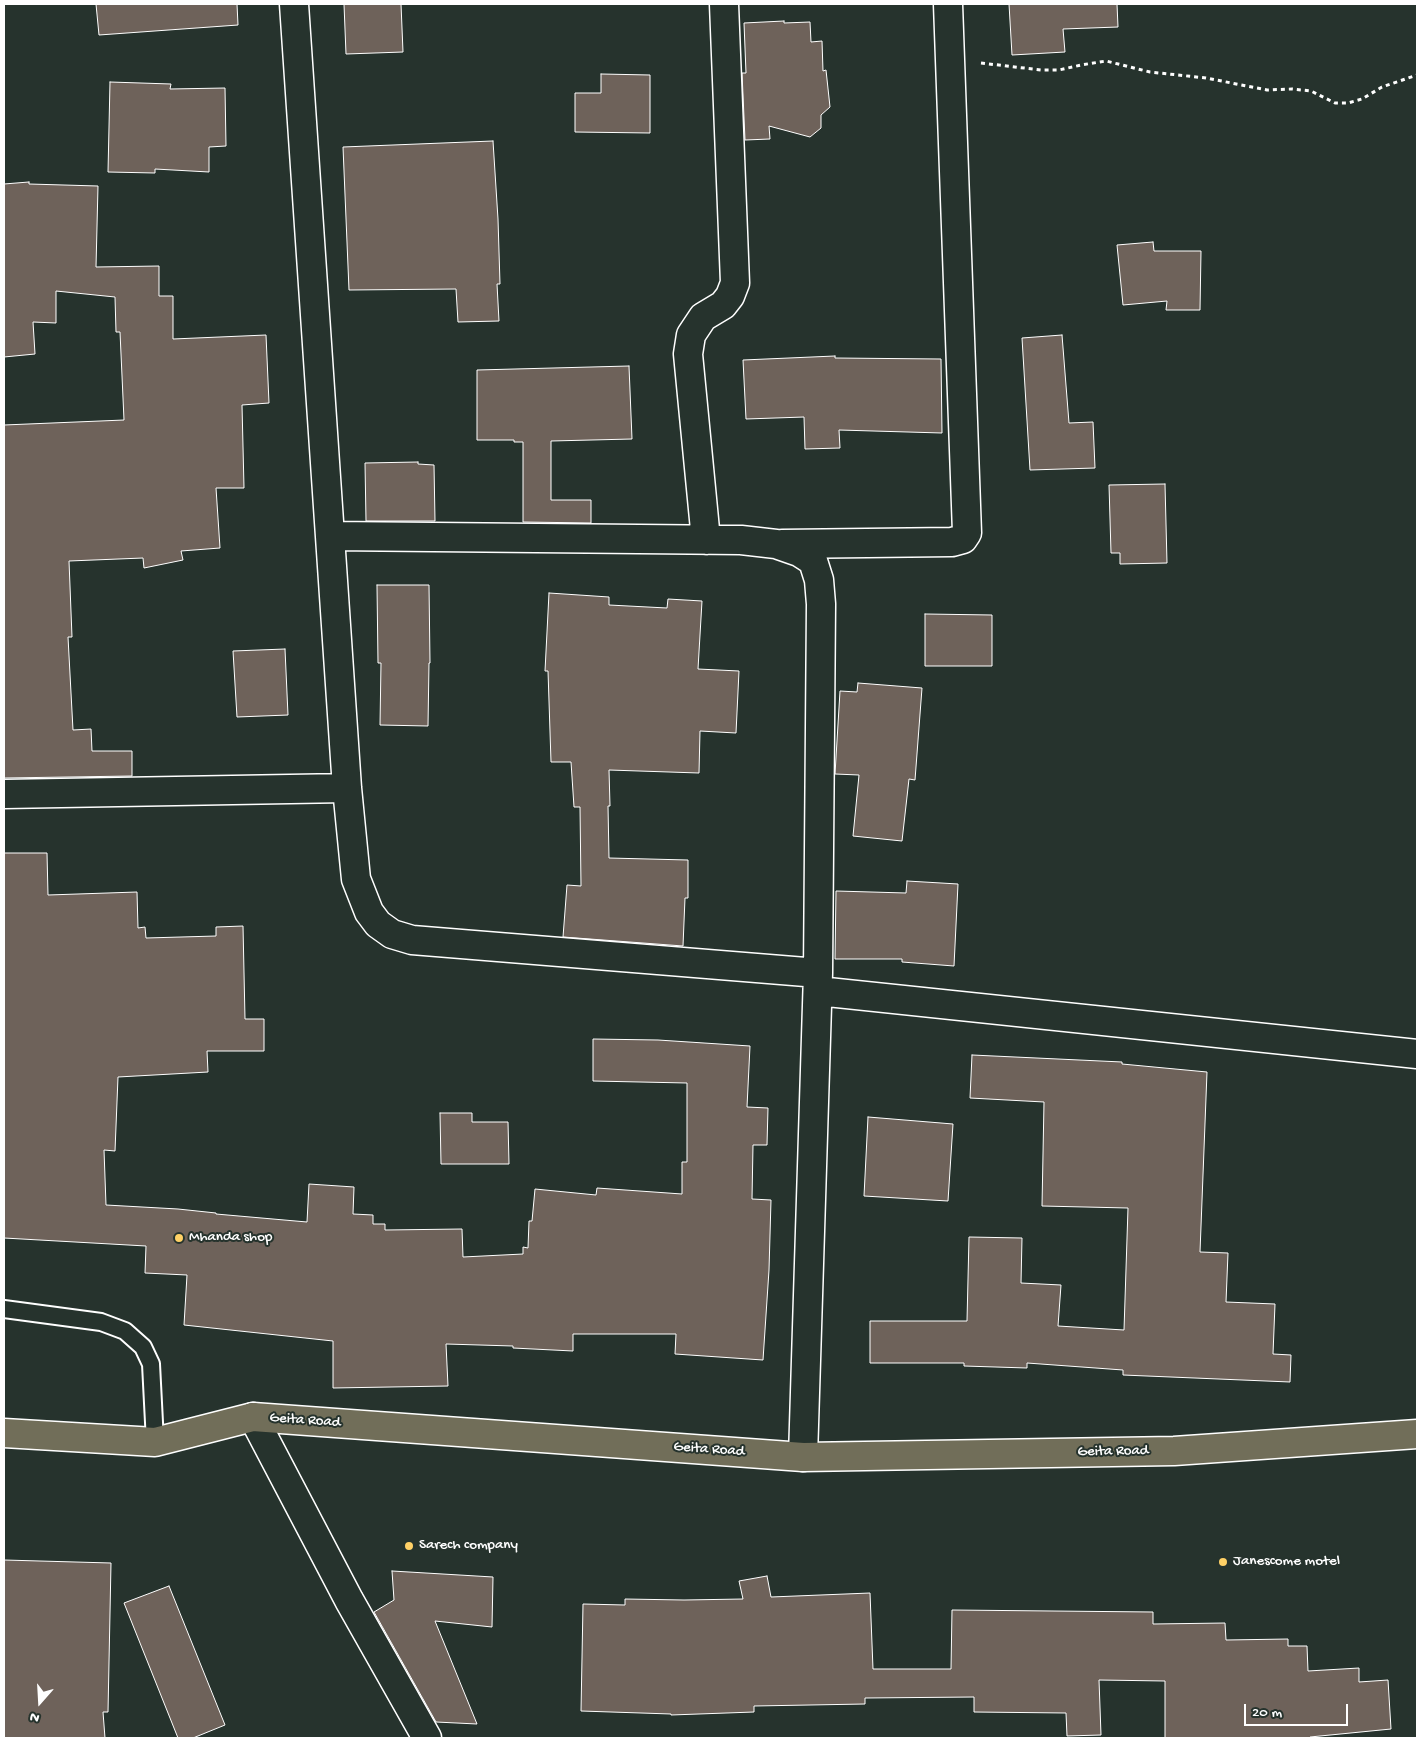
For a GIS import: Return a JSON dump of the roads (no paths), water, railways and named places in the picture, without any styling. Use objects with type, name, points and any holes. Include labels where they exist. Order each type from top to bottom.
[{"type":"highway","name":"Geita Road","points":[[4,1433],[155,1442],[253,1417],[803,1457],[1174,1451],[1417,1434]]},
{"type":"street","points":[[294,4],[347,788],[356,880],[369,912],[378,924],[392,934],[412,940],[818,982],[1417,1054]]},
{"type":"street","points":[[706,540],[688,354],[691,335],[703,317],[723,305],[730,296],[735,283],[724,4]]},
{"type":"street","points":[[331,536],[741,540],[776,544],[952,542],[963,539],[968,532],[948,4]]},
{"type":"street","points":[[776,544],[799,552],[813,562],[819,580],[821,604],[818,982],[803,1457]]},
{"type":"street","points":[[4,794],[347,788]]},
{"type":"street","points":[[253,1417],[349,1600],[427,1738]]},
{"type":"lane","points":[[4,1309],[101,1322],[125,1331],[143,1347],[151,1364],[155,1442]]},
{"type":"place","name":"Mhanda shop","points":[[179,1238]]},
{"type":"place","name":"Sarech company","points":[[409,1546]]},
{"type":"place","name":"Janescome motel","points":[[1223,1562]]}]
